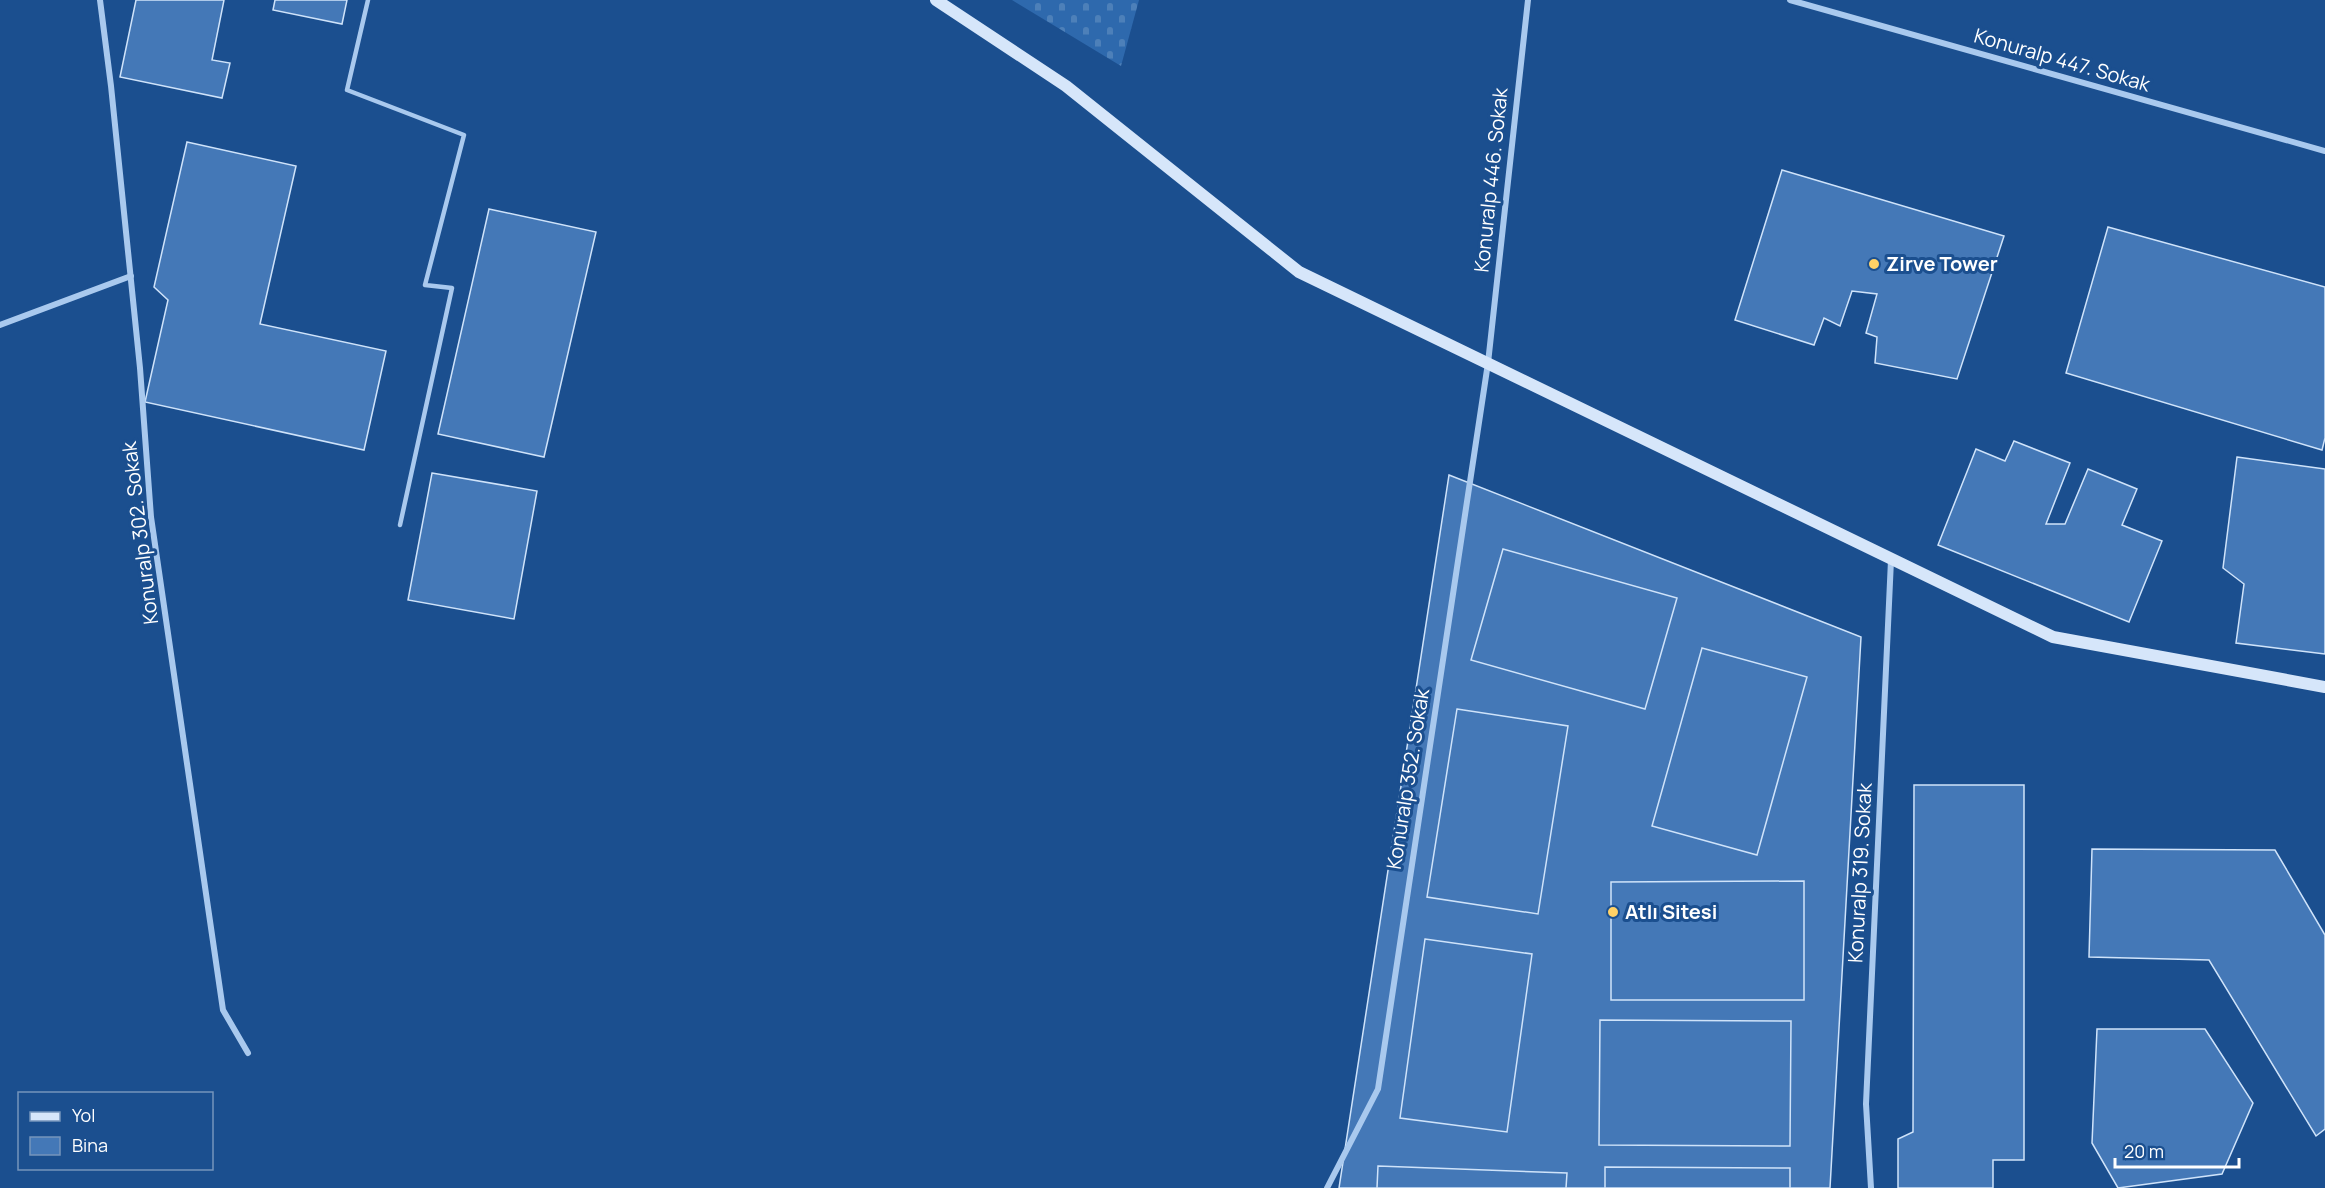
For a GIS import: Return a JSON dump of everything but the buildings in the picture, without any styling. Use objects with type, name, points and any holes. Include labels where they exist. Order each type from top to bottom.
[{"type":"street","name":"Konuralp 302. Sokak","points":[[100,0],[140,368],[151,517],[223,1010],[248,1053]]},
{"type":"street","points":[[936,0],[1066,86],[1299,272],[2053,637],[2325,687]]},
{"type":"street","name":"Konuralp 446. Sokak","points":[[1488,363],[1528,0]]},
{"type":"street","name":"Konuralp 447. Sokak","points":[[1790,0],[2325,151]]},
{"type":"street","points":[[0,325],[130,276]]},
{"type":"street","name":"Konuralp 352. Sokak","points":[[1327,1188],[1378,1089],[1488,363]]},
{"type":"street","name":"Konuralp 319. Sokak","points":[[1871,1188],[1866,1104],[1891,559]]},
{"type":"lane","points":[[368,0],[347,90],[464,135],[425,285],[452,288],[400,525]]},
{"type":"green space","points":[[1012,0],[1139,0],[1121,66]]},
{"type":"place","name":"Zirve Tower","points":[[1874,264]]},
{"type":"place","name":"Atlı Sitesi","points":[[1613,912]]}]
